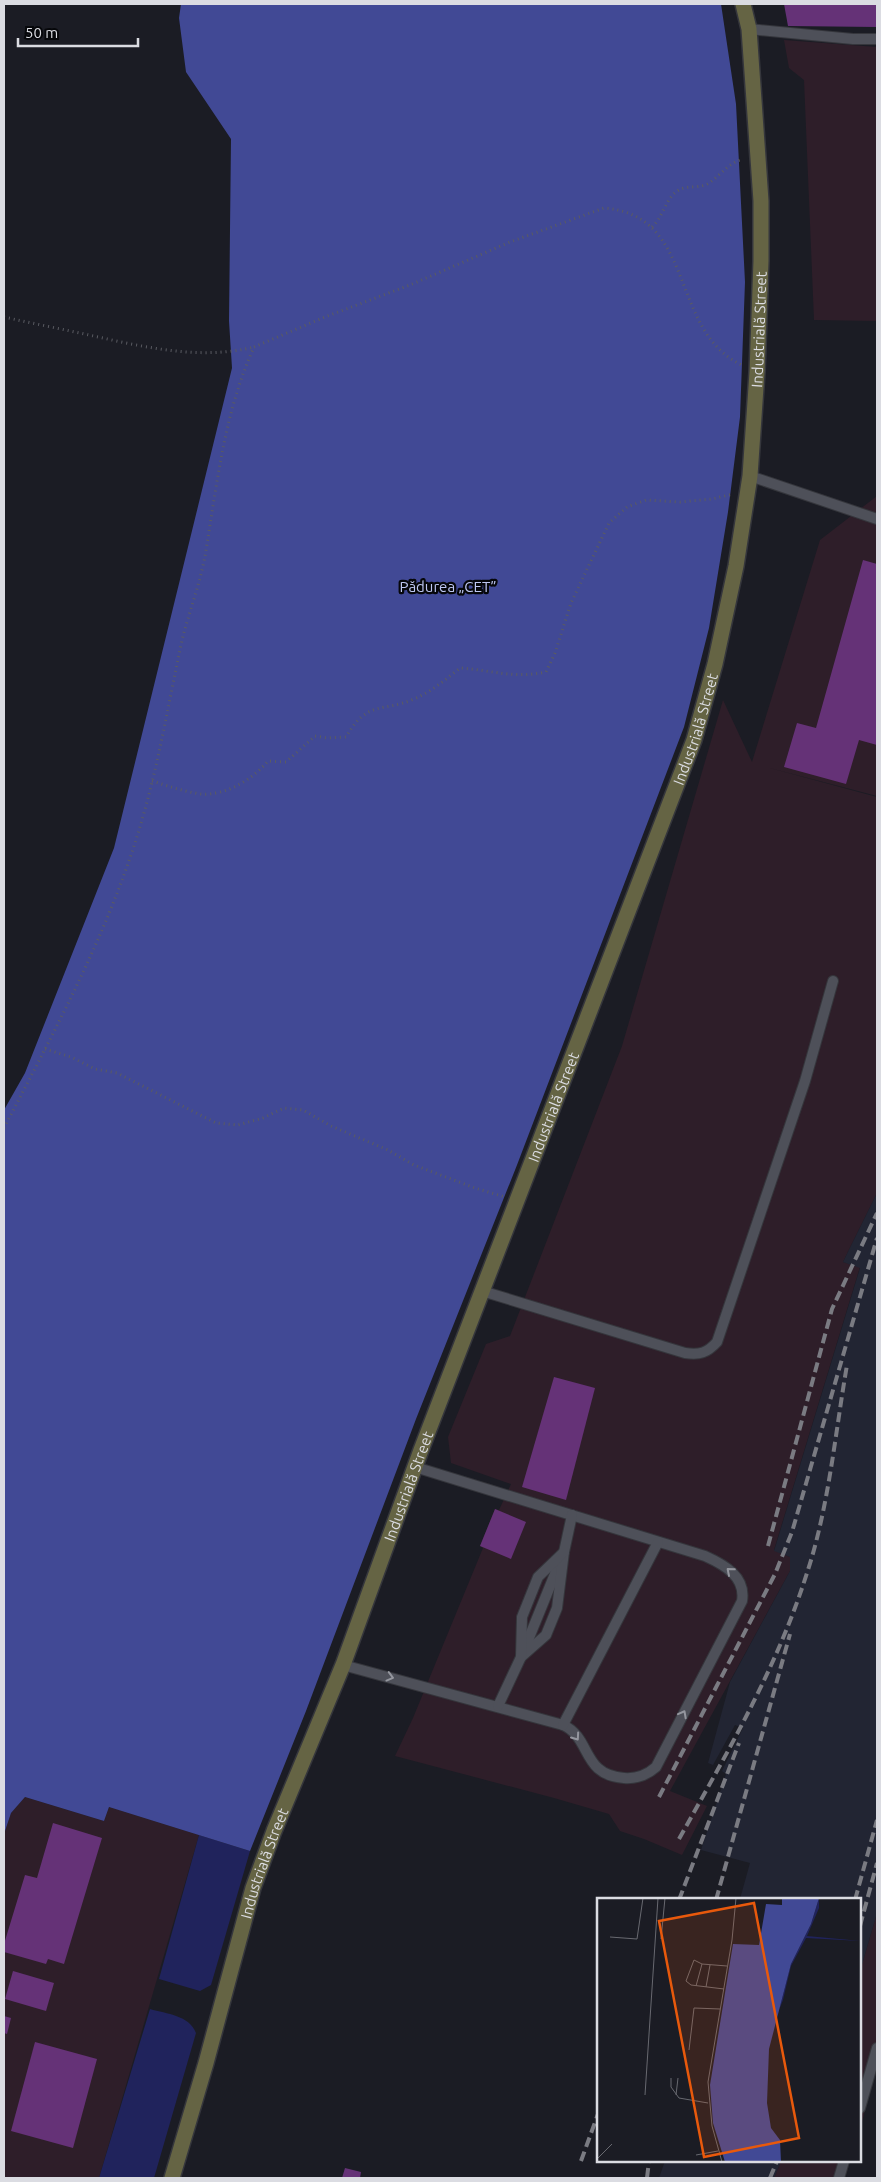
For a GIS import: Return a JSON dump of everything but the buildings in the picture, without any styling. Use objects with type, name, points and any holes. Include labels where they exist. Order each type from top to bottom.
[{"type":"street","name":"Industrială Street","points":[[172,2178],[206,2063],[253,1888],[274,1830],[343,1665],[415,1467],[694,740],[716,664],[736,566],[749,483],[757,372],[761,260],[758,156],[749,29],[743,4]]},
{"type":"lane","points":[[749,29],[853,39],[877,39]]},
{"type":"lane","points":[[749,483],[877,519]]},
{"type":"lane","points":[[482,1291],[686,1352],[703,1354],[710,1350],[717,1342],[794,1116],[832,981]]},
{"type":"lane","points":[[343,1665],[563,1725],[573,1731],[595,1767],[609,1776],[635,1778],[650,1772],[656,1767],[738,1610],[743,1593],[741,1584],[728,1568],[706,1556],[415,1467]]},
{"type":"lane","points":[[521,1657],[546,1635],[557,1608],[564,1552],[572,1515]]},
{"type":"lane","points":[[563,1725],[658,1542]]},
{"type":"lane","points":[[521,1657],[522,1617],[538,1577],[564,1552]]},
{"type":"lane","points":[[498,1706],[521,1657],[564,1552]]},
{"type":"lane","points":[[861,2104],[877,2048]]},
{"type":"lane","points":[[839,2178],[844,2162]]},
{"type":"path","points":[[652,227],[658,222],[668,200],[680,189],[708,184],[719,172],[736,161],[758,156]]},
{"type":"path","points":[[4,317],[141,346],[179,352],[231,352],[254,347],[325,317],[410,285],[510,242],[564,224],[585,214],[604,208],[618,209],[634,214],[652,227],[669,248],[691,306],[702,329],[716,346],[736,363],[757,372]]},
{"type":"path","points":[[4,1128],[80,978],[124,879],[152,781],[183,636],[204,559],[217,477],[230,417],[244,370],[254,347]]},
{"type":"path","points":[[152,781],[202,794],[219,792],[247,781],[258,773],[268,761],[286,762],[315,736],[327,738],[346,737],[354,722],[369,711],[413,700],[432,690],[460,668],[516,676],[546,672],[555,653],[571,603],[609,523],[627,507],[646,500],[680,502],[712,500],[749,483]]},
{"type":"path","points":[[45,1048],[94,1068],[117,1074],[216,1123],[238,1124],[263,1118],[284,1108],[303,1110],[331,1126],[388,1150],[423,1168],[475,1188],[517,1200]]},
{"type":"shaded area","points":[[784,40],[877,47],[877,321],[814,320],[804,80],[789,68]]},
{"type":"shaded area","points":[[877,496],[877,796],[766,767],[877,797],[877,1193],[843,1262],[860,1267],[774,1550],[790,1557],[790,1571],[670,1791],[707,1806],[682,1855],[620,1831],[609,1814],[395,1756],[413,1718],[483,1548],[480,1546],[495,1509],[499,1510],[511,1484],[451,1463],[448,1437],[486,1344],[510,1336],[622,1046],[723,700],[752,762],[820,540]]},
{"type":"shaded area","points":[[877,1193],[877,1913],[861,1968],[861,1898],[740,1898],[750,1863],[701,1850],[726,1774],[722,1771],[743,1728],[735,1725],[713,1765],[708,1763],[730,1682],[790,1571],[790,1557],[774,1551],[860,1268],[843,1262]]},
{"type":"shaded area","points":[[25,1797],[104,1821],[109,1807],[199,1835],[99,2178],[4,2178],[4,1834],[11,1813]]},
{"type":"shaded area","points":[[199,1835],[250,1851],[211,1985],[200,1991],[159,1979]]},
{"type":"shaded area","points":[[877,1913],[877,2067],[861,2125],[861,1968]]},
{"type":"shaded area","points":[[150,2009],[183,2019],[193,2027],[196,2033],[154,2178],[99,2178]]},
{"type":"shaded area","points":[[665,2162],[781,2162],[774,2178],[659,2178]]},
{"type":"shaded area","points":[[781,2162],[850,2162],[844,2178],[774,2178]]},
{"type":"green space","name":"Pădurea „CET”","points":[[181,4],[721,4],[736,104],[745,282],[740,417],[728,512],[709,628],[684,727],[517,1165],[416,1419],[306,1711],[250,1851],[109,1807],[104,1821],[25,1797],[11,1813],[4,1834],[4,1110],[25,1073],[114,848],[232,368],[229,321],[231,139],[186,72],[179,18]]},
{"type":"railway","points":[[768,1546],[832,1309],[877,1213]]},
{"type":"railway","points":[[659,1797],[775,1574],[792,1532],[877,1238]]},
{"type":"railway","points":[[679,1839],[750,1709],[795,1608],[815,1548],[821,1522],[847,1365]]},
{"type":"railway","points":[[717,1898],[790,1634]]},
{"type":"railway","points":[[680,1898],[739,1743]]},
{"type":"railway","points":[[856,1898],[877,1820]]},
{"type":"railway","points":[[861,1922],[877,1863]]},
{"type":"railway","points":[[581,2161],[597,2117]]},
{"type":"railway","points":[[647,2178],[649,2162]]},
{"type":"railway","points":[[770,2178],[777,2162]]}]
